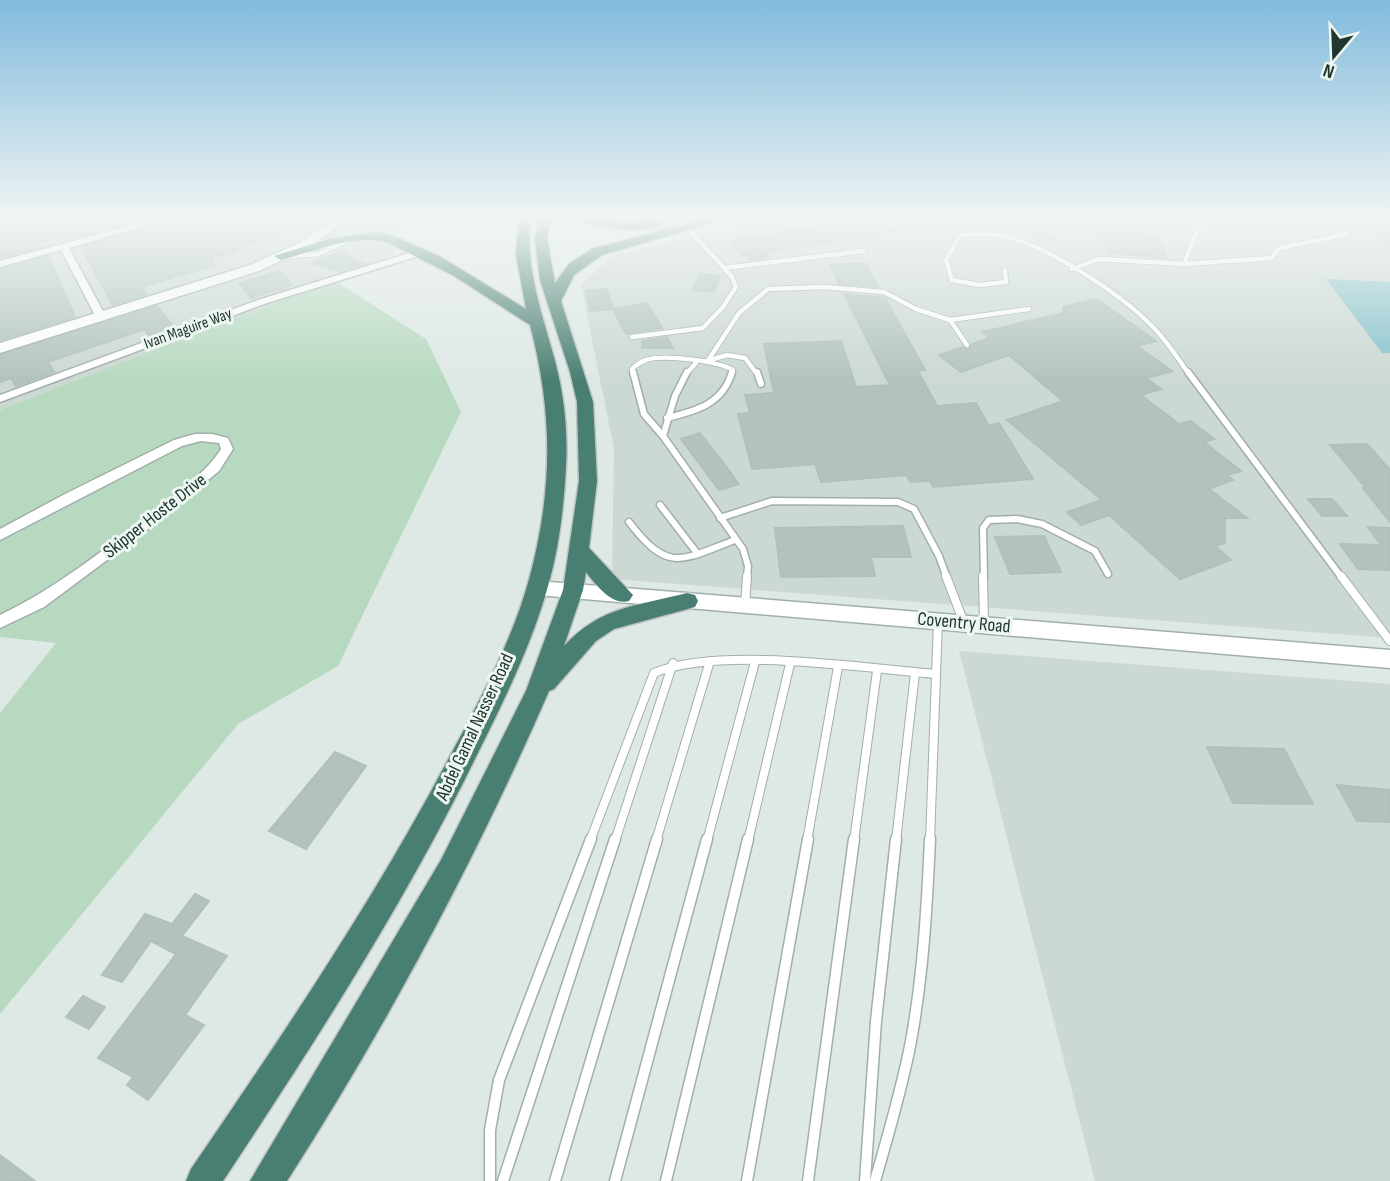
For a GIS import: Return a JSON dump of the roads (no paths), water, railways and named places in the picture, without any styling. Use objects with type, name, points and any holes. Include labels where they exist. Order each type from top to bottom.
[{"type":"highway","points":[[451,271],[518,309],[538,324]]},
{"type":"highway","name":"Abdel Gamal Nasser Road","points":[[202,1181],[264,1090],[410,859],[496,689],[537,588],[558,459],[554,398],[527,271]]},
{"type":"highway","name":"Abdel Gamal Nasser Road","points":[[267,1181],[310,1115],[451,870],[537,692],[573,590],[588,481],[584,402],[578,372],[554,302],[548,271]]},
{"type":"highway","points":[[554,302],[564,276],[569,271]]},
{"type":"highway","points":[[579,550],[599,574],[622,595]]},
{"type":"highway","points":[[537,692],[598,627],[637,613],[687,601]]},
{"type":"main road","points":[[0,348],[216,271]]},
{"type":"main road","points":[[0,338],[243,271]]},
{"type":"street","points":[[76,271],[98,313]]},
{"type":"street","name":"Ivan Maguire Way","points":[[0,399],[264,301],[361,271]]},
{"type":"street","name":"Skipper Hoste Drive","points":[[0,535],[178,443],[195,437],[224,441],[227,449],[215,468],[133,534],[40,603],[0,622]]},
{"type":"street","name":"Coventry Road","points":[[537,588],[1390,659]]},
{"type":"lane","points":[[632,337],[703,328],[723,307],[736,286],[726,271]]},
{"type":"lane","points":[[949,271],[952,280],[977,285],[1006,282],[1005,271]]},
{"type":"lane","points":[[1077,271],[1133,306],[1156,330],[1390,641]]},
{"type":"lane","points":[[707,362],[739,313],[768,289],[823,287],[884,292],[916,309],[950,320],[1029,309]]},
{"type":"lane","points":[[950,320],[967,345]]},
{"type":"lane","points":[[745,606],[748,566],[743,549],[663,436],[652,428],[640,408],[632,369],[640,361],[673,358],[696,363],[727,355],[745,358],[761,384]]},
{"type":"lane","points":[[667,418],[706,408],[725,393],[733,370],[728,366],[707,362]]},
{"type":"lane","points":[[663,436],[667,418],[686,371],[696,363]]},
{"type":"lane","points":[[720,518],[772,501],[898,502],[914,509],[974,624]]},
{"type":"lane","points":[[660,505],[697,553]]},
{"type":"lane","points":[[974,624],[982,528],[989,520],[1017,519],[1042,524],[1095,551],[1108,574]]},
{"type":"lane","points":[[629,522],[646,546],[661,557],[673,560],[735,540]]},
{"type":"lane","points":[[875,1181],[898,1098],[914,1021],[936,728],[937,621]]},
{"type":"lane","points":[[489,1181],[487,1158],[491,1108],[499,1080],[654,673],[662,666],[673,663],[710,661],[936,674]]},
{"type":"lane","points":[[555,1181],[710,661]]},
{"type":"lane","points":[[615,1181],[755,662]]},
{"type":"lane","points":[[503,1181],[673,663]]},
{"type":"lane","points":[[666,1181],[790,664]]},
{"type":"lane","points":[[747,1181],[838,667]]},
{"type":"lane","points":[[808,1181],[877,671]]},
{"type":"lane","points":[[865,1181],[876,1021],[915,673]]},
{"type":"water","points":[[1326,279],[1390,282],[1390,353],[1382,353]]}]
